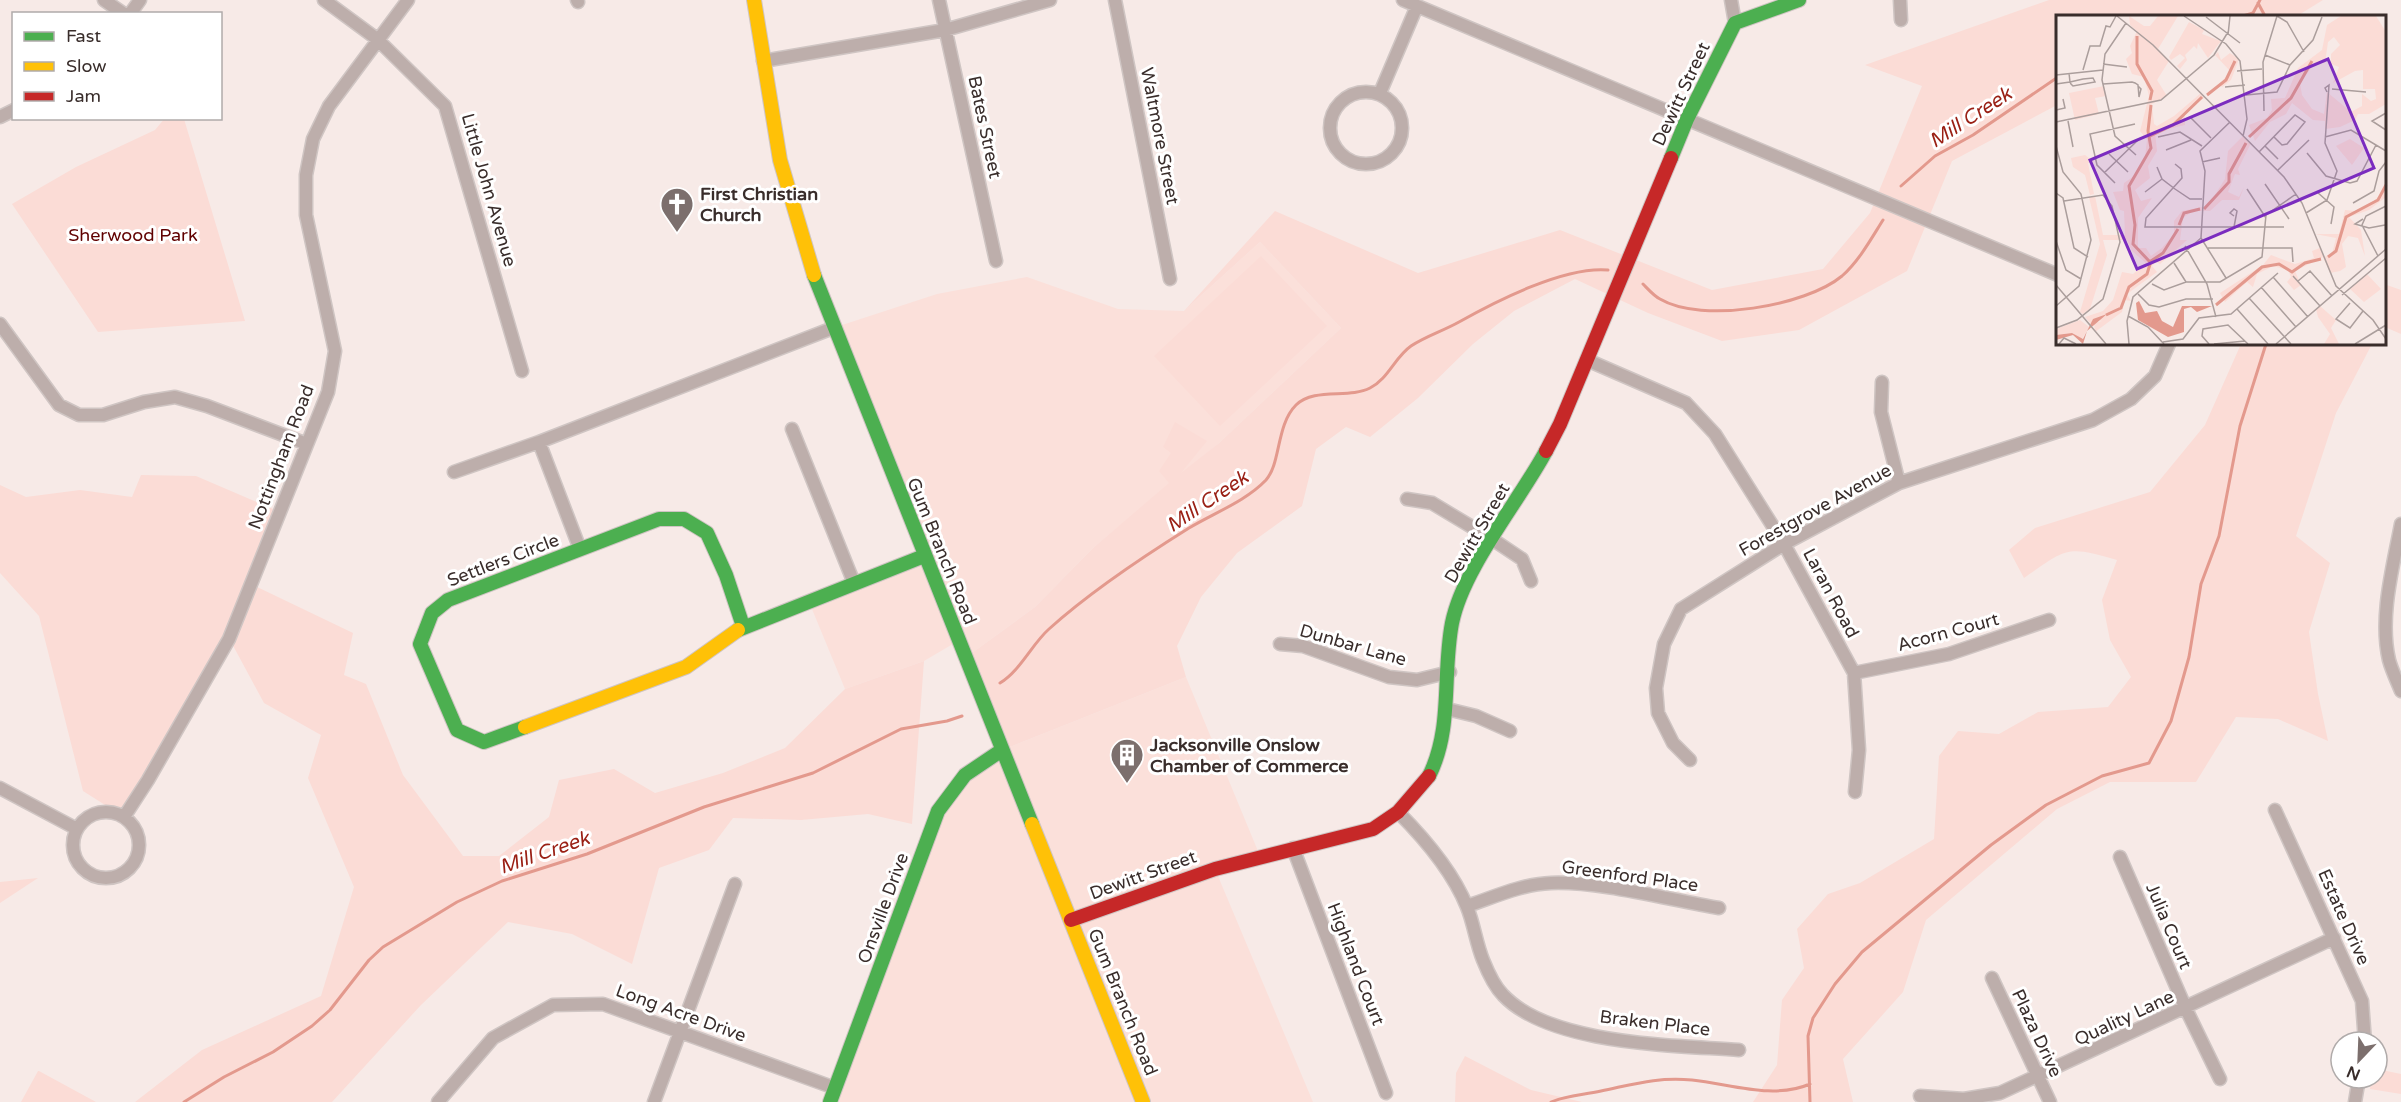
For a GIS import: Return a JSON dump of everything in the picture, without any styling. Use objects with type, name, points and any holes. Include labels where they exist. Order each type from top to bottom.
[{"type":"street","points":[[104,0],[121,12]]},
{"type":"street","name":"Little John Avenue","points":[[324,0],[377,39],[445,106],[522,371]]},
{"type":"street","name":"Nottingham Road","points":[[124,817],[148,780],[229,639],[328,392],[335,351],[306,215],[306,175],[313,139],[328,106],[408,0]]},
{"type":"street","name":"Gum Branch Road","points":[[754,0],[780,160],[806,253],[833,328],[1143,1102]]},
{"type":"street","name":"Bates Street","points":[[939,0],[996,261]]},
{"type":"street","points":[[763,61],[945,30],[1050,0]]},
{"type":"street","name":"Waltmore Street","points":[[1115,0],[1170,279]]},
{"type":"street","points":[[1403,0],[2056,274]]},
{"type":"street","points":[[1731,0],[1735,23],[1799,0]]},
{"type":"street","points":[[1900,0],[1901,20]]},
{"type":"street","points":[[1380,93],[1417,6]]},
{"type":"street","name":"Dewitt Street","points":[[1071,920],[1215,868],[1372,829],[1398,812],[1427,780],[1439,756],[1447,709],[1452,624],[1463,587],[1536,469],[1560,424],[1687,119],[1735,23]]},
{"type":"street","points":[[1380,93],[1393,103],[1400,114],[1402,133],[1392,152],[1380,161],[1363,163],[1349,160],[1337,149],[1331,139],[1330,123],[1340,102],[1352,94],[1380,93]]},
{"type":"street","points":[[0,324],[59,405],[79,415],[103,415],[144,402],[175,397],[207,406],[307,444]]},
{"type":"street","points":[[454,472],[540,442],[833,328]]},
{"type":"street","name":"Forestgrove Avenue","points":[[1690,760],[1673,743],[1658,713],[1656,688],[1664,644],[1681,609],[1784,544],[1899,483],[2093,420],[2131,399],[2155,376],[2169,345]]},
{"type":"street","name":"Laran Road","points":[[1587,360],[1686,403],[1715,434],[1784,544],[1854,673],[1859,750],[1855,792]]},
{"type":"street","points":[[1882,382],[1881,412],[1899,483]]},
{"type":"street","points":[[792,429],[854,583]]},
{"type":"street","points":[[540,442],[580,549]]},
{"type":"street","points":[[1407,500],[1432,503],[1492,539],[1521,559],[1531,582]]},
{"type":"street","name":"Settlers Circle","points":[[743,627],[726,575],[707,533],[684,519],[659,519],[448,600],[432,613],[420,645],[457,730],[484,742],[686,667],[743,627],[924,556]]},
{"type":"street","points":[[2401,524],[2390,583],[2386,629],[2389,660],[2401,692]]},
{"type":"street","name":"Acorn Court","points":[[1854,673],[1949,654],[2049,621]]},
{"type":"street","name":"Dunbar Lane","points":[[1280,644],[1303,646],[1389,677],[1417,680],[1450,672]]},
{"type":"street","points":[[1447,709],[1476,716],[1510,731]]},
{"type":"street","name":"Onsville Drive","points":[[830,1102],[938,811],[964,776],[983,759],[1002,750]]},
{"type":"street","points":[[0,788],[77,829]]},
{"type":"street","name":"Estate Drive","points":[[2275,810],[2362,1001],[2364,1030]]},
{"type":"street","points":[[109,812],[124,817],[136,831],[139,850],[132,866],[117,877],[100,878],[84,870],[75,856],[73,844],[77,829],[88,817],[109,812]]},
{"type":"street","name":"Braken Place","points":[[1398,812],[1417,831],[1467,906],[1484,961],[1502,995],[1534,1018],[1549,1024],[1624,1041],[1738,1050]]},
{"type":"street","name":"Highland Court","points":[[1293,848],[1386,1093]]},
{"type":"street","name":"Julia Court","points":[[2120,857],[2186,1009],[2220,1079]]},
{"type":"street","name":"Greenford Place","points":[[1467,906],[1520,888],[1551,883],[1600,888],[1719,908]]},
{"type":"street","points":[[654,1102],[735,884]]},
{"type":"street","name":"Quality Lane","points":[[1920,1096],[1964,1099],[2000,1093],[2186,1009],[2334,938]]},
{"type":"street","name":"Plaza Drive","points":[[1992,978],[2050,1102]]},
{"type":"street","name":"Long Acre Drive","points":[[438,1102],[494,1038],[553,1005],[603,1004],[835,1088]]},
{"type":"shaded area","points":[[1260,242],[1341,328],[1219,443],[1093,548],[1035,607],[965,658],[958,641],[924,661],[845,689],[807,597],[924,556],[833,328],[937,294],[1027,277],[1118,309],[1184,311]]},
{"type":"shaded area","points":[[1186,677],[1260,856],[1215,869],[1313,1102],[830,1102],[938,811],[1002,750]]},
{"type":"green space","points":[[2049,0],[2323,0],[2299,15],[2056,15],[2056,106],[1952,161],[1907,271],[1799,330],[1722,341],[1648,313],[1575,279],[1514,311],[1473,344],[1418,398],[1370,437],[1346,427],[1316,449],[1302,506],[1237,553],[1201,597],[1177,646],[1186,677],[1002,750],[965,658],[1035,607],[1093,548],[1169,483],[1159,471],[1171,453],[1163,447],[1175,422],[1207,441],[1181,473],[1219,443],[1341,328],[1260,242],[1184,311],[1275,211],[1418,273],[1560,230],[1712,290],[1823,269],[1870,213],[1922,86],[1865,65]]},
{"type":"green space","name":"Sherwood Park","points":[[163,120],[184,120],[245,321],[98,332],[12,204],[76,167],[155,130]]},
{"type":"green space","points":[[1261,256],[1327,326],[1220,426],[1154,356]]},
{"type":"green space","points":[[2386,285],[2401,290],[2401,334],[2386,327]]},
{"type":"green space","points":[[2241,345],[2371,345],[2336,413],[2296,536],[2330,563],[2309,632],[2328,741],[2278,719],[2236,717],[2196,782],[2110,782],[2057,809],[1926,920],[1903,992],[1843,1059],[1853,1102],[1753,1102],[1777,1065],[1782,1000],[1804,968],[1797,929],[1828,894],[1860,883],[1934,839],[1939,756],[1958,731],[1999,734],[2038,712],[2108,707],[2131,677],[2110,640],[2102,600],[2117,560],[2087,552],[2068,552],[2050,560],[2024,578],[2009,550],[2035,528],[2150,492],[2205,425]]},
{"type":"green space","points":[[141,475],[196,476],[280,512],[251,584],[353,633],[344,675],[366,684],[403,775],[463,856],[499,856],[549,817],[559,780],[614,769],[655,793],[723,773],[785,748],[845,689],[924,661],[912,824],[868,814],[801,820],[733,818],[709,850],[659,868],[632,964],[572,934],[508,922],[421,1005],[332,1102],[135,1102],[202,1050],[321,996],[354,887],[308,778],[321,735],[264,703],[230,640],[124,817],[83,791],[39,616],[0,573],[0,485],[26,497],[80,490],[132,497]]},
{"type":"green space","points":[[38,878],[0,903],[0,882]]},
{"type":"green space","points":[[1465,1056],[1531,1090],[1582,1102],[1455,1102],[1456,1073]]},
{"type":"green space","points":[[39,1071],[96,1102],[21,1102]]},
{"type":"green space","points":[[2389,1072],[2401,1074],[2401,1094],[2376,1090],[2389,1090]]},
{"type":"waterway","name":"Mill Creek","points":[[2246,15],[2253,13],[2260,0]]},
{"type":"waterway","points":[[2258,3],[2264,15]]},
{"type":"waterway","name":"Mill Creek","points":[[1901,186],[1935,156],[1973,135],[2056,78]]},
{"type":"waterway","name":"Mill Creek","points":[[1643,284],[1660,299],[1678,306],[1701,310],[1727,311],[1780,303],[1826,287],[1842,276],[1859,257],[1883,220]]},
{"type":"waterway","name":"Mill Creek","points":[[1000,683],[1014,672],[1043,635],[1082,601],[1153,551],[1239,500],[1266,480],[1271,473],[1285,423],[1296,405],[1303,400],[1312,396],[1352,393],[1370,388],[1382,379],[1411,346],[1492,304],[1572,273],[1608,270]]},
{"type":"waterway","points":[[1810,1102],[1808,1036],[1813,1018],[1835,984],[1862,952],[1991,845],[2046,805],[2102,776],[2149,763],[2171,721],[2189,657],[2201,584],[2219,536],[2240,426],[2266,345]]},
{"type":"waterway","name":"Mill Creek","points":[[184,1102],[224,1077],[273,1052],[312,1026],[330,1010],[369,960],[383,947],[457,902],[502,881],[587,854],[704,807],[813,773],[901,729],[962,716]]},
{"type":"waterway","points":[[1551,1102],[1569,1096],[1667,1079],[1692,1080],[1767,1091],[1796,1089],[1810,1084]]},
{"type":"traffic: fast","points":[[1671,158],[1687,119],[1735,23],[1799,0]]},
{"type":"traffic: fast","points":[[814,275],[1032,824]]},
{"type":"traffic: fast","points":[[1429,776],[1441,739],[1446,701],[1449,643],[1458,602],[1479,558],[1546,451]]},
{"type":"traffic: fast","points":[[525,727],[484,742],[457,730],[420,644],[432,613],[448,600],[659,519],[684,519],[707,533],[726,575],[743,626]]},
{"type":"traffic: fast","points":[[738,630],[924,556]]},
{"type":"traffic: fast","points":[[830,1102],[938,811],[965,775],[1002,750]]},
{"type":"traffic: slow","points":[[754,0],[780,160],[814,275]]},
{"type":"traffic: slow","points":[[525,727],[686,667],[738,630]]},
{"type":"traffic: slow","points":[[1032,824],[1143,1102]]},
{"type":"traffic: jam","points":[[1546,451],[1560,424],[1671,158]]},
{"type":"traffic: jam","points":[[1071,920],[1215,869],[1373,829],[1398,812],[1429,776]]},
{"type":"place","name":"First Christian Church","points":[[677,233]]},
{"type":"place","name":"Jacksonville Onslow Chamber of Commerce","points":[[1127,784]]}]
